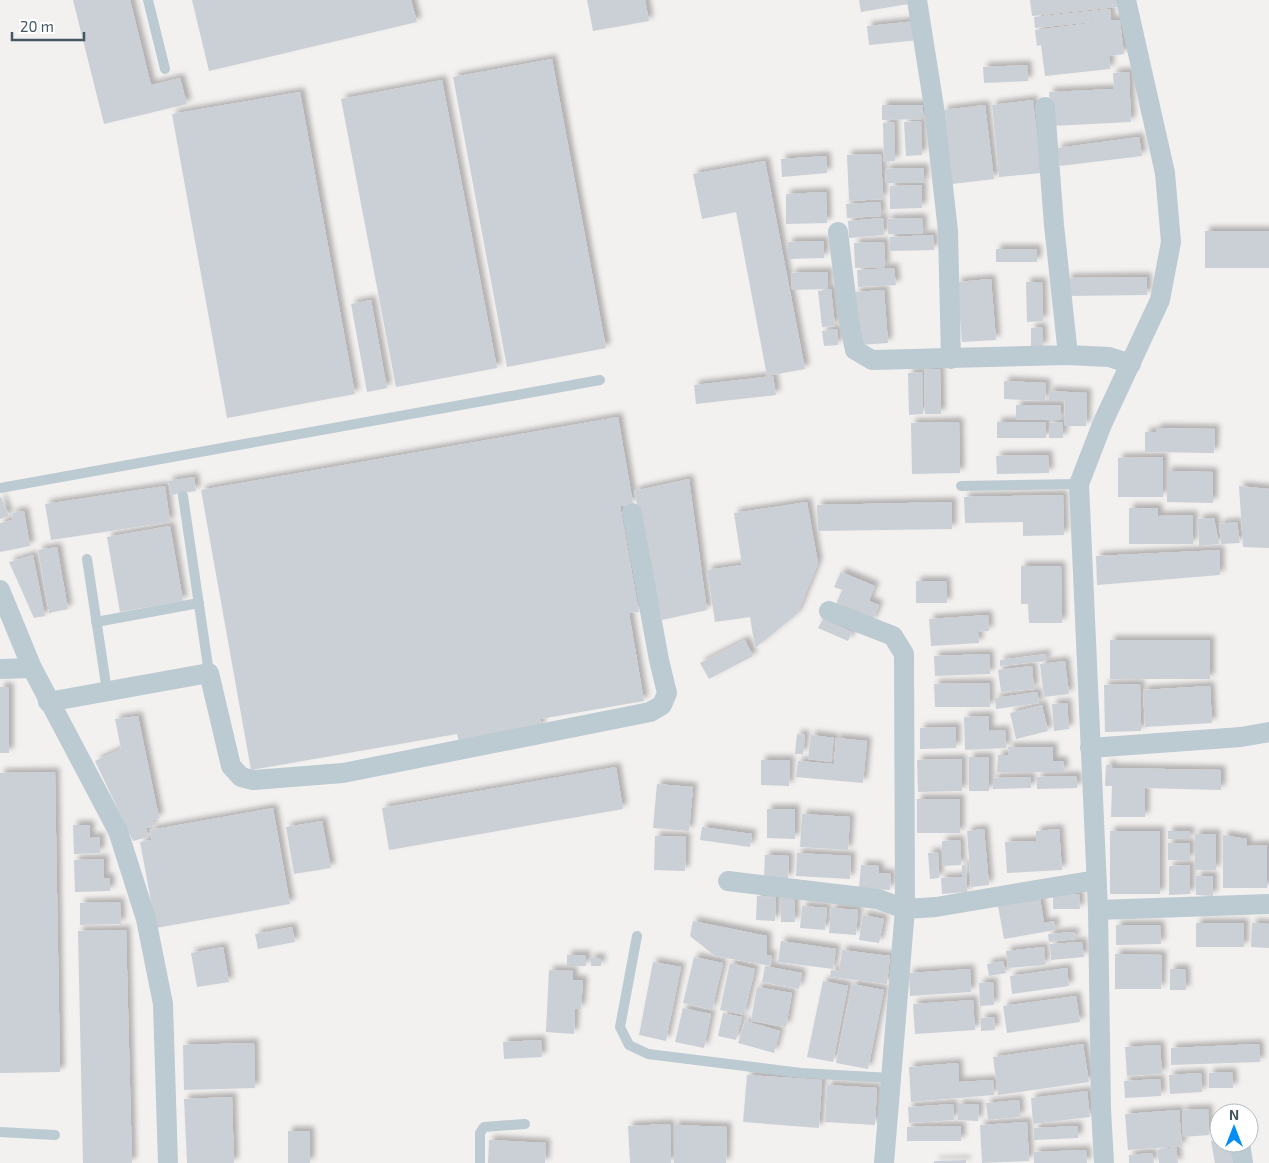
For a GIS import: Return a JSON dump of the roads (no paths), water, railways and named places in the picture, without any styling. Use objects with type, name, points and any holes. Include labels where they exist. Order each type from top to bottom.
[{"type":"street","points":[[916,0],[934,107],[948,231],[951,358]]},
{"type":"street","points":[[1104,1163],[1101,1109],[1098,910],[1079,484],[1103,422],[1160,300],[1171,242],[1165,174],[1126,0]]},
{"type":"street","points":[[1045,107],[1054,225],[1068,355]]},
{"type":"street","points":[[838,232],[849,321],[855,350],[872,360],[1068,355],[1109,356],[1131,364]]},
{"type":"street","points":[[48,702],[209,673],[231,766],[240,777],[253,780],[343,773],[650,712],[662,705],[667,692],[659,660],[632,513]]},
{"type":"street","points":[[0,590],[48,702],[118,831],[146,919],[162,1004],[168,1163]]},
{"type":"street","points":[[830,611],[893,636],[904,654],[906,908],[884,1163]]},
{"type":"street","points":[[0,669],[32,668]]},
{"type":"street","points":[[1090,748],[1241,737],[1269,732]]},
{"type":"street","points":[[728,881],[878,899],[906,908],[936,907],[1096,880]]},
{"type":"street","points":[[1098,910],[1269,904]]},
{"type":"lane","points":[[148,0],[164,69]]},
{"type":"lane","points":[[0,488],[600,380]]},
{"type":"lane","points":[[961,486],[1079,484]]},
{"type":"lane","points":[[183,496],[209,673]]},
{"type":"lane","points":[[86,559],[107,691]]},
{"type":"lane","points":[[96,622],[198,603]]},
{"type":"lane","points":[[638,936],[620,1026],[629,1045],[648,1054],[801,1073],[891,1078]]},
{"type":"lane","points":[[480,1163],[480,1133],[484,1127],[525,1124]]},
{"type":"lane","points":[[0,1132],[55,1134]]}]
